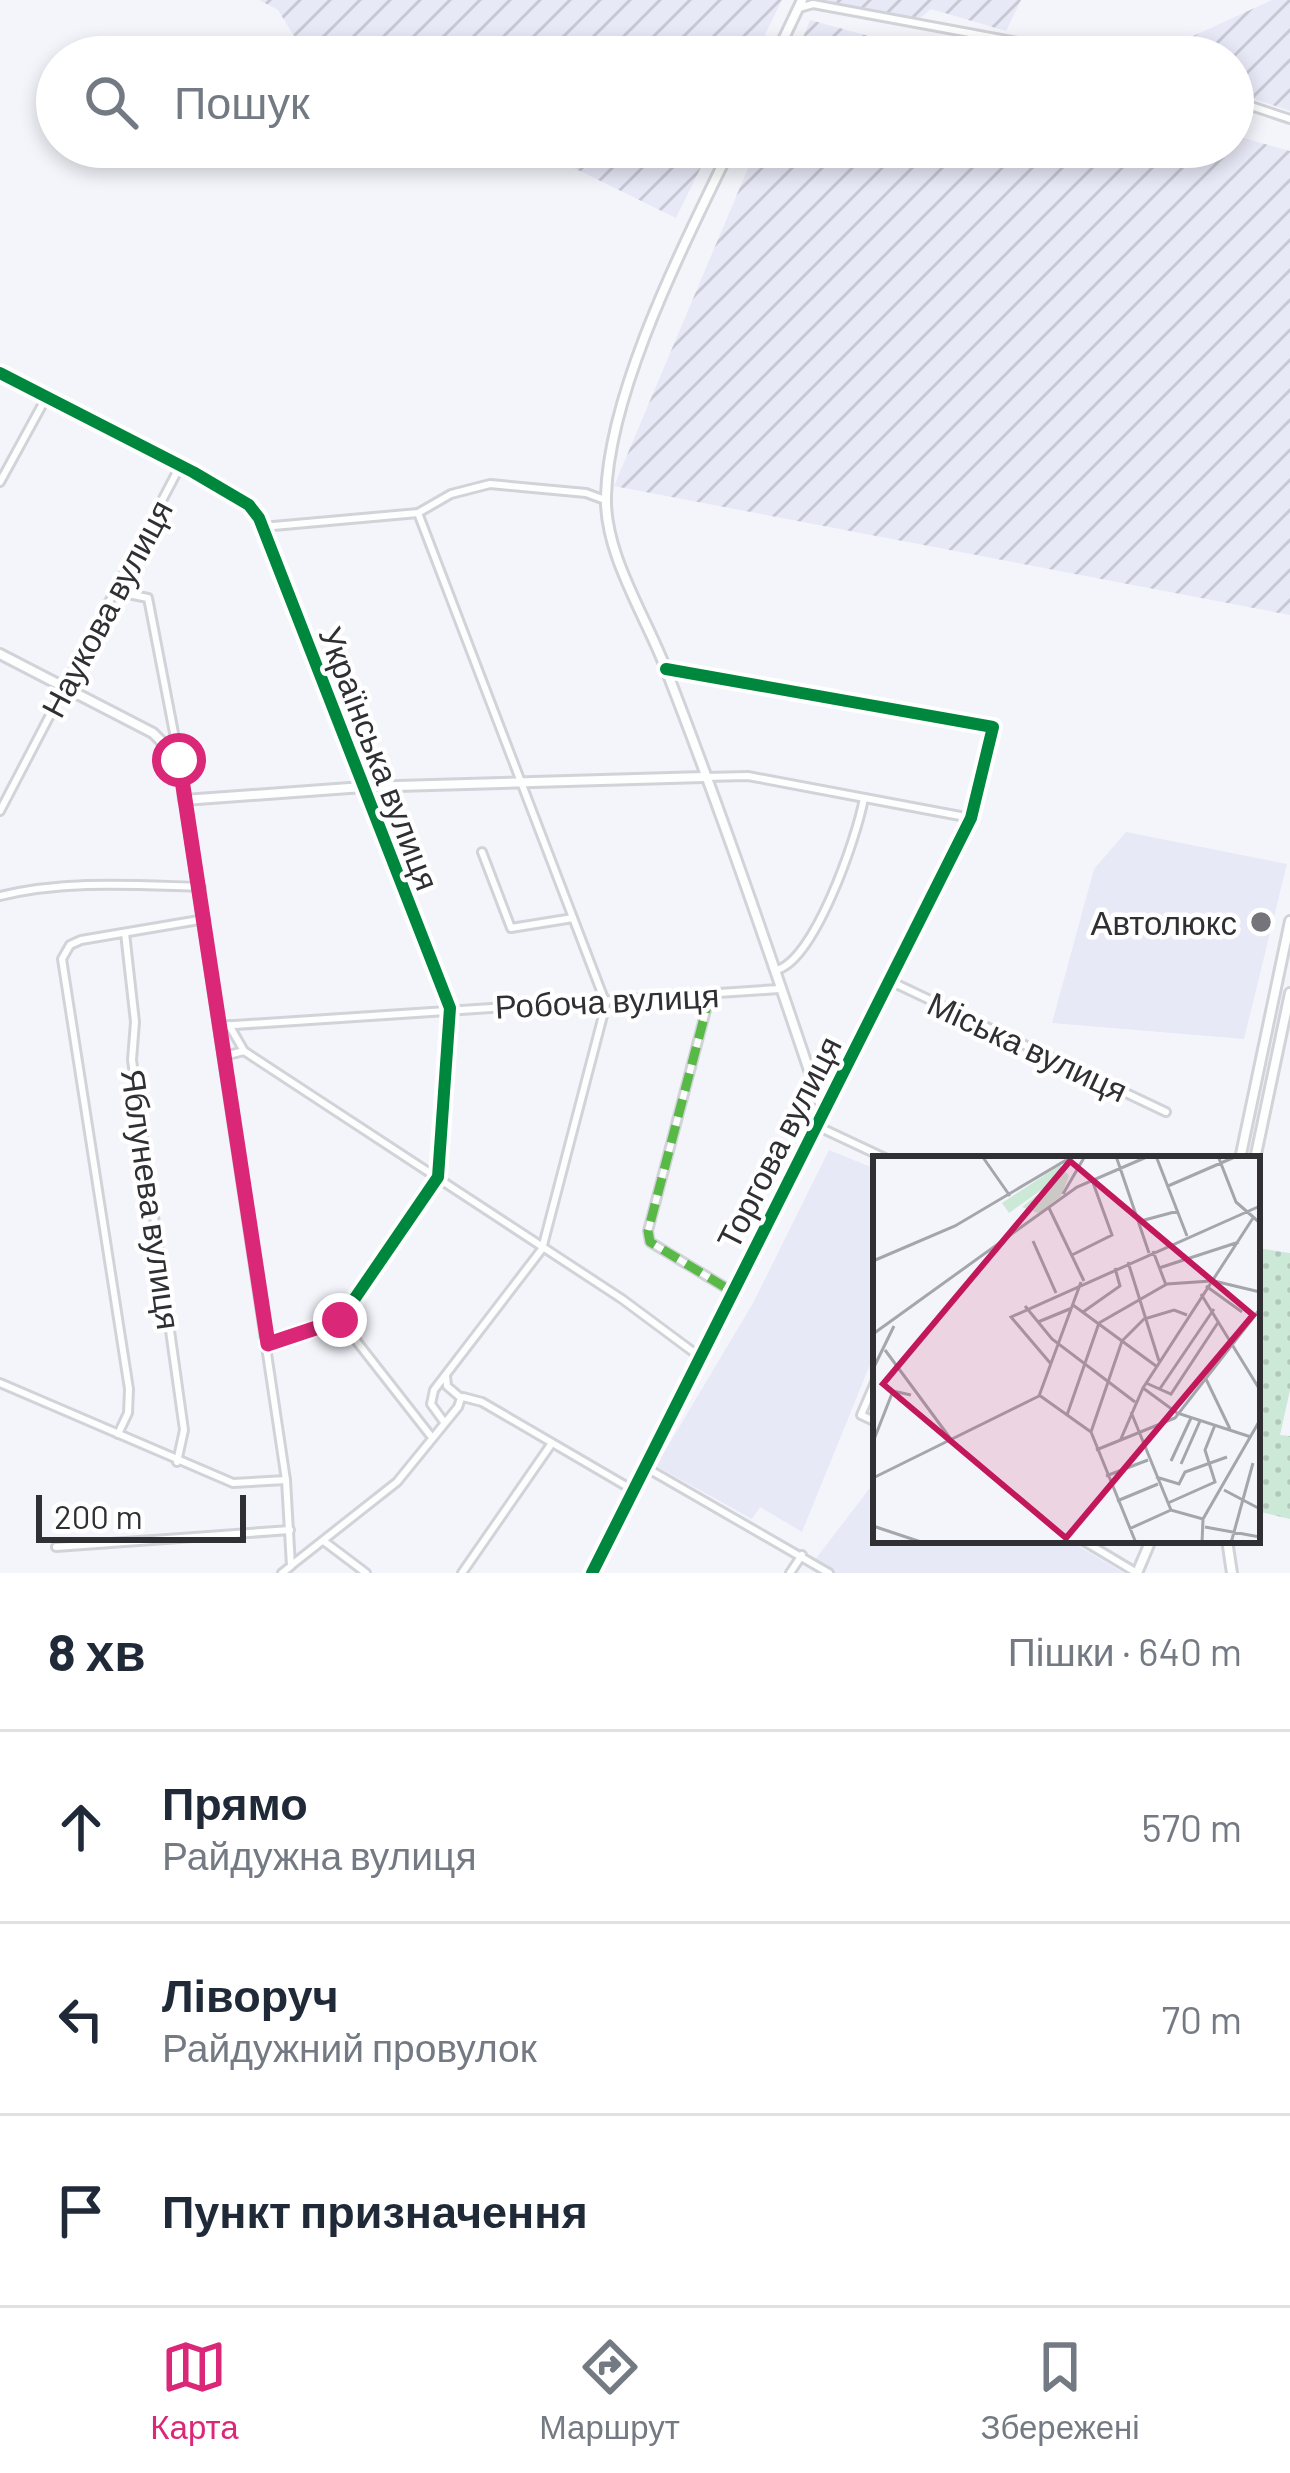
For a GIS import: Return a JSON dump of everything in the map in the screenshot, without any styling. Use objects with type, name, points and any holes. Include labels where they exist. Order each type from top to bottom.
[{"type":"street","points":[[785,36],[801,4],[986,36]]},
{"type":"street","points":[[1254,107],[1290,119]]},
{"type":"street","points":[[721,168],[656,307],[615,442],[605,500],[611,534],[666,669],[823,1112]]},
{"type":"street","points":[[0,373],[249,506],[262,527],[418,513],[451,494],[490,484],[586,493],[605,500]]},
{"type":"street","points":[[0,482],[47,396]]},
{"type":"street","name":"Наукова вулиця","points":[[0,811],[178,468]]},
{"type":"street","points":[[418,513],[606,1004],[542,1249],[430,1399],[444,1422]]},
{"type":"street","name":"Українська вулиця","points":[[262,527],[450,1008]]},
{"type":"street","points":[[113,591],[148,598],[179,760],[224,1026],[224,1056],[268,1344],[286,1480],[290,1566]]},
{"type":"street","points":[[0,653],[153,733],[179,760]]},
{"type":"street","name":"Торгова вулиця","points":[[592,1573],[971,818],[993,728],[666,669]]},
{"type":"street","points":[[184,800],[521,781],[748,776],[971,818]]},
{"type":"street","points":[[773,971],[802,955],[855,841],[865,798]]},
{"type":"street","points":[[482,852],[511,928],[573,918]]},
{"type":"street","points":[[0,896],[41,886],[116,882],[200,887]]},
{"type":"street","points":[[118,1434],[128,1413],[129,1389],[62,959],[70,944],[205,920]]},
{"type":"street","points":[[1241,1156],[1290,921]]},
{"type":"street","name":"Яблунева вулиця","points":[[125,933],[135,1022],[132,1060],[184,1430],[177,1462]]},
{"type":"street","name":"Міська вулиця","points":[[890,981],[1166,1112]]},
{"type":"street","name":"Робоча вулиця","points":[[224,1026],[779,989]]},
{"type":"street","points":[[1256,1156],[1290,993]]},
{"type":"street","points":[[710,995],[648,1231],[650,1242],[733,1292]]},
{"type":"street","points":[[268,1344],[340,1320],[438,1177],[450,1008]]},
{"type":"street","points":[[224,1026],[244,1051],[700,1357]]},
{"type":"street","points":[[224,1056],[244,1051]]},
{"type":"street","points":[[819,1127],[881,1156]]},
{"type":"street","points":[[340,1320],[431,1437]]},
{"type":"street","points":[[446,1375],[446,1384],[460,1396],[482,1402],[633,1490]]},
{"type":"street","points":[[0,1383],[233,1484],[286,1480]]},
{"type":"street","points":[[873,1387],[861,1415],[873,1421]]},
{"type":"street","points":[[282,1573],[397,1483],[458,1407],[460,1396]]},
{"type":"street","points":[[458,1407],[482,1402]]},
{"type":"street","points":[[462,1573],[552,1443]]},
{"type":"street","points":[[646,1467],[829,1573]]},
{"type":"street","points":[[56,1546],[290,1530]]},
{"type":"street","points":[[325,1542],[367,1573]]},
{"type":"street","points":[[1087,1543],[1137,1573],[1150,1543]]},
{"type":"street","points":[[1227,1543],[1232,1573]]},
{"type":"street","points":[[790,1573],[802,1556]]},
{"type":"shaded area","points":[[259,0],[782,0],[764,36],[294,36],[278,10]]},
{"type":"shaded area","points":[[816,0],[1021,0],[1006,31],[931,9],[918,20]]},
{"type":"shaded area","points":[[1272,0],[1290,0],[1290,111],[1254,99],[1254,36],[1193,36]]},
{"type":"shaded area","points":[[810,20],[869,36],[804,36]]},
{"type":"shaded area","points":[[1254,141],[1290,151],[1290,615],[614,486],[748,168],[1254,168]]},
{"type":"shaded area","points":[[574,168],[701,168],[676,218]]},
{"type":"shaded area","points":[[1126,832],[1287,864],[1244,1039],[1052,1023],[1094,869]]},
{"type":"shaded area","points":[[829,1150],[873,1168],[873,1357],[802,1532],[760,1507],[752,1519],[656,1466],[753,1303]]},
{"type":"shaded area","points":[[873,1484],[873,1543],[1073,1543],[1124,1573],[832,1573],[814,1561]]},
{"type":"green space","points":[[1260,1248],[1290,1253],[1290,1390],[1280,1435],[1290,1436],[1290,1519],[1260,1512]]},
{"type":"marked path","points":[[710,995],[648,1231],[650,1242],[733,1292]]},
{"type":"cycle path","points":[[0,373],[193,472],[249,505],[259,518],[450,1008],[438,1177],[340,1320],[268,1344]]},
{"type":"cycle path","points":[[592,1573],[971,818],[993,727],[666,669]]},
{"type":"place","name":"Автолюкс","points":[[1261,922]]},
{"type":"route","points":[[179,760],[268,1344],[340,1320]]}]
